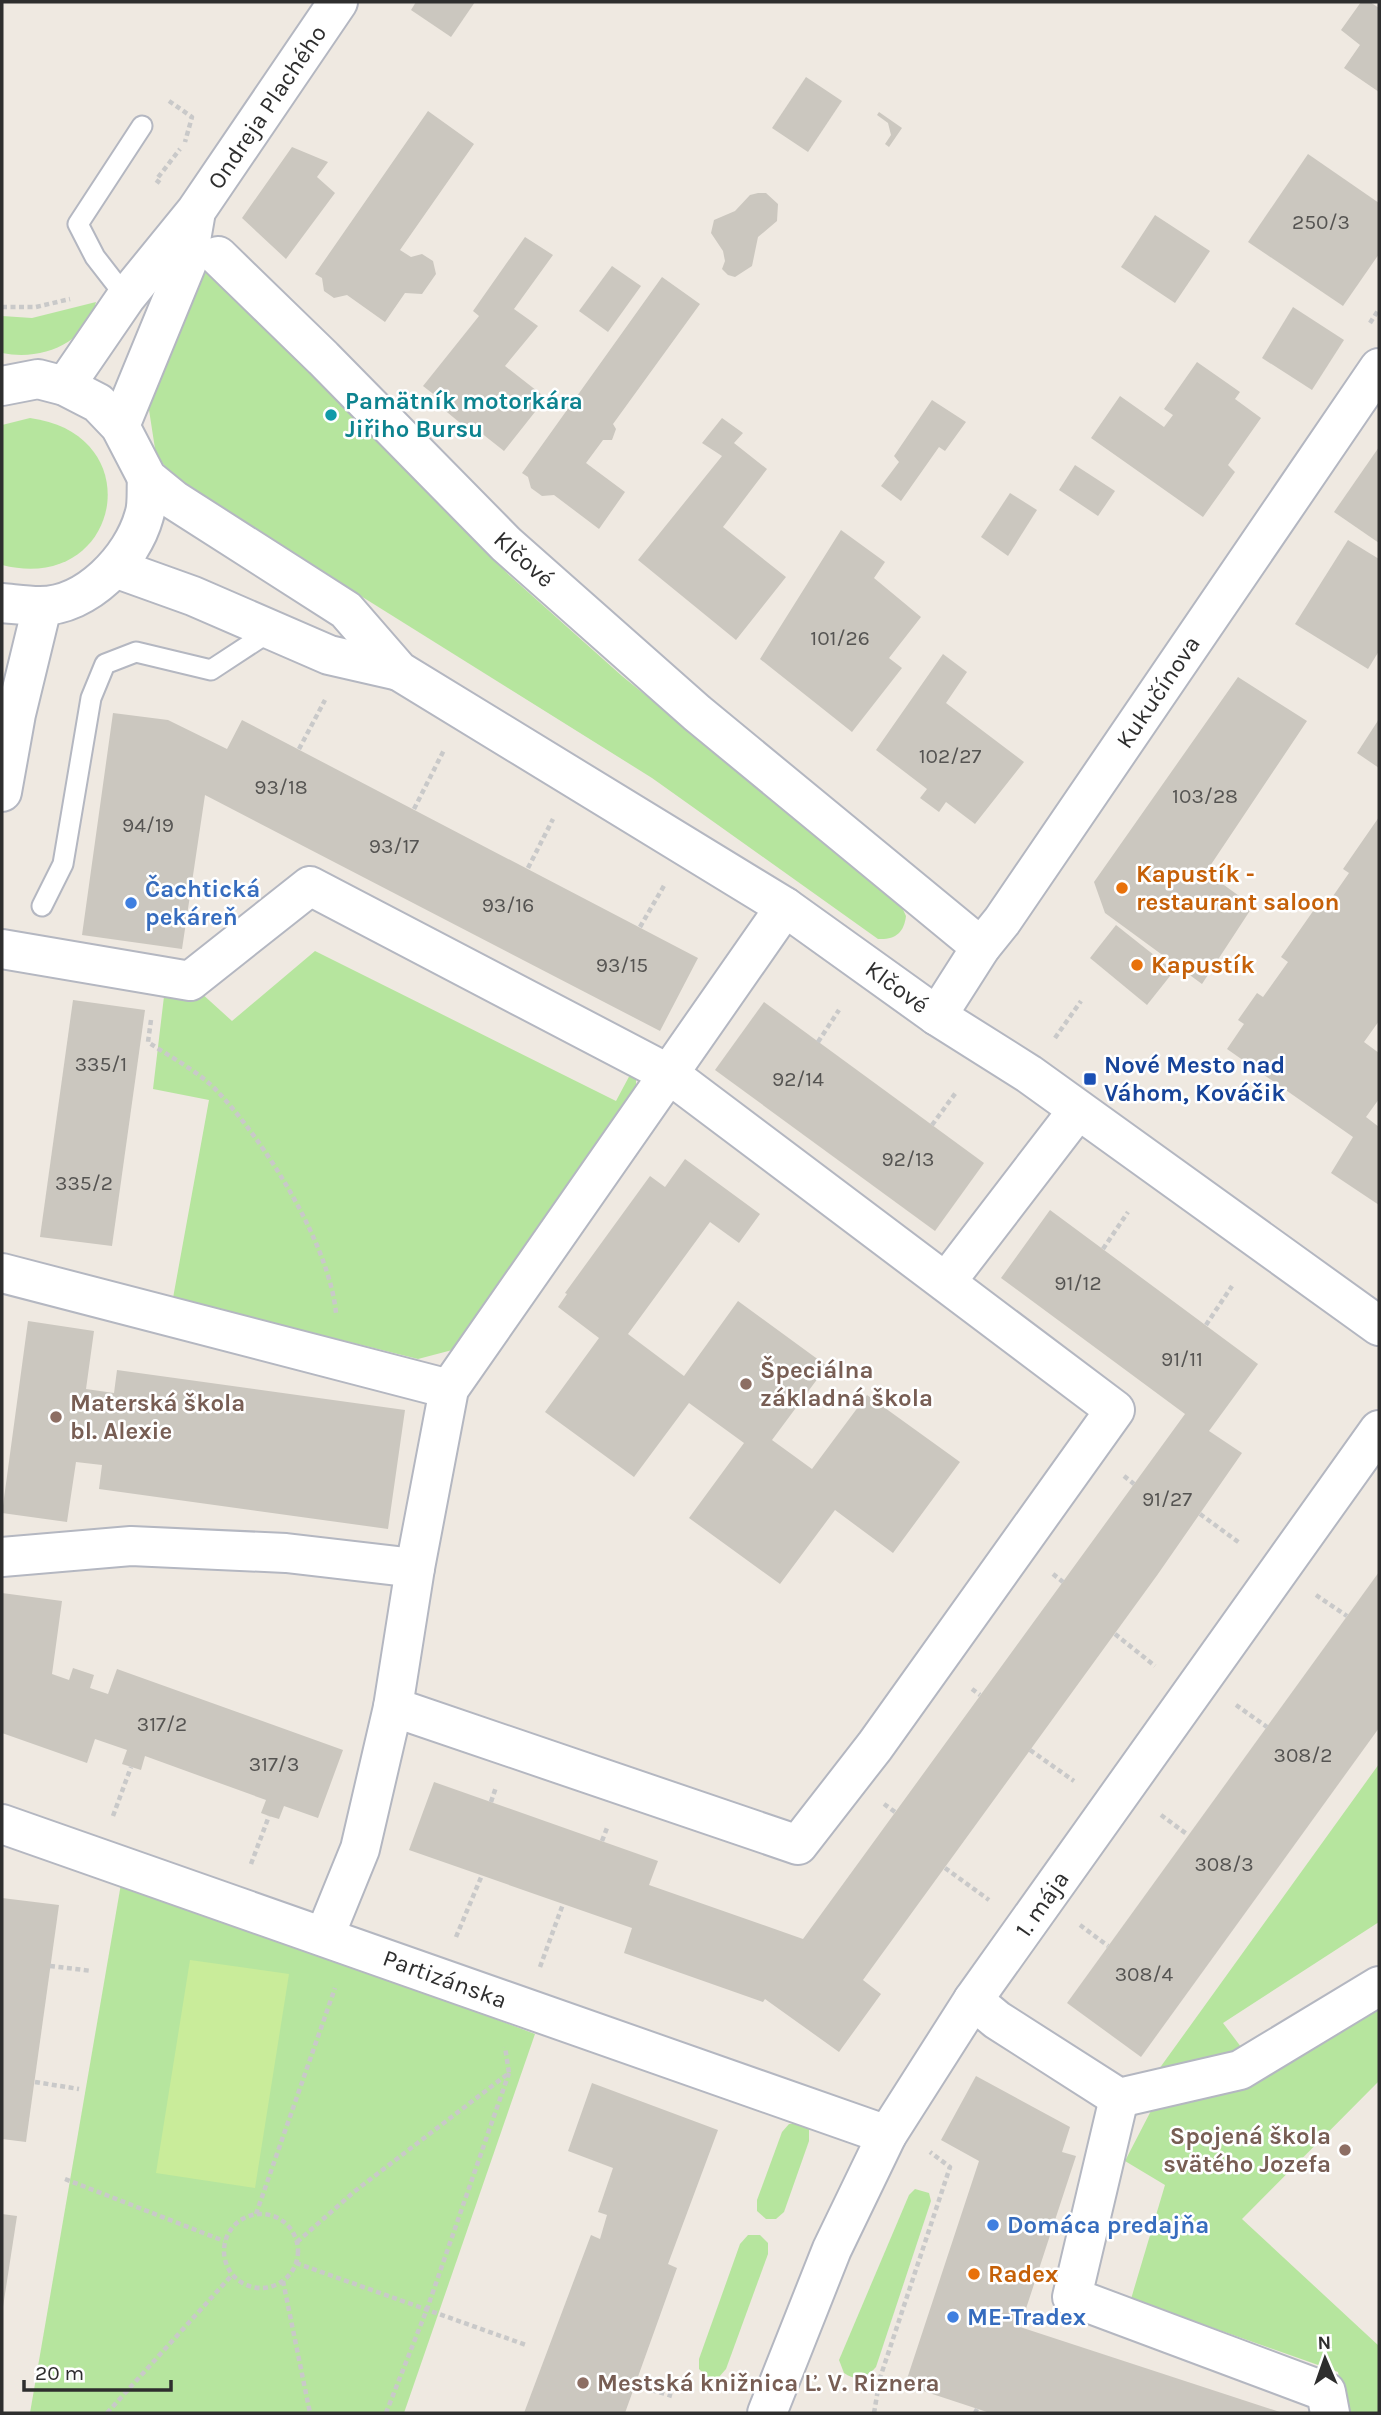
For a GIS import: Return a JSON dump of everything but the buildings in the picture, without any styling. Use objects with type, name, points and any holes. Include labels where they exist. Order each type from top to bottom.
[{"type":"street","name":"Ondreja Plachého","points":[[65,386],[126,297],[196,211],[338,2]]},
{"type":"street","name":"Ondreja Plachého","points":[[120,426],[187,263],[196,211]]},
{"type":"street","name":"Klčové","points":[[218,256],[323,358],[506,544],[697,713],[981,947]]},
{"type":"street","name":"Kukučínova","points":[[937,1016],[981,947],[1010,910],[1379,368]]},
{"type":"street","name":"Klčové","points":[[3,383],[38,379],[65,386],[98,403],[120,426],[147,478],[174,500],[346,610],[399,671],[785,907],[937,1016],[1030,1074],[1379,1326]]},
{"type":"street","points":[[2,603],[42,607],[87,592],[115,568],[134,544],[145,514],[147,478]]},
{"type":"street","name":"Klčové","points":[[115,568],[193,596],[329,655],[399,671]]},
{"type":"street","points":[[2,792],[16,714],[42,607]]},
{"type":"street","points":[[2,948],[190,981],[310,886],[669,1074],[1115,1410],[875,1746],[798,1845],[393,1707]]},
{"type":"street","points":[[337,1940],[393,1707],[415,1568],[449,1390],[785,907]]},
{"type":"street","points":[[946,1282],[1078,1110]]},
{"type":"street","points":[[2,1273],[449,1390]]},
{"type":"street","name":"1. mája","points":[[767,2413],[832,2249],[887,2135],[973,2000],[1379,1430]]},
{"type":"street","points":[[2,1558],[131,1546],[286,1553],[415,1568]]},
{"type":"street","name":"Partizánska","points":[[2,1824],[236,1904],[887,2135]]},
{"type":"street","points":[[973,2000],[997,2020],[1119,2098],[1240,2070],[1379,1986]]},
{"type":"street","points":[[1119,2098],[1072,2297],[1326,2392],[1330,2413]]},
{"type":"lane","points":[[126,297],[95,257],[78,225],[142,125]]},
{"type":"lane","points":[[42,906],[63,864],[91,698],[105,664],[136,652],[211,670],[272,630]]},
{"type":"path","points":[[299,749],[327,697]]},
{"type":"path","points":[[414,809],[446,746]]},
{"type":"path","points":[[528,868],[556,811]]},
{"type":"path","points":[[640,927],[665,883]]},
{"type":"path","points":[[156,975],[148,1042],[217,1090],[260,1144],[308,1222],[335,1303],[341,1362]]},
{"type":"path","points":[[818,1042],[839,1010]]},
{"type":"path","points":[[932,1125],[957,1091]]},
{"type":"path","points":[[1103,1249],[1128,1212]]},
{"type":"path","points":[[1206,1325],[1232,1286]]},
{"type":"path","points":[[1200,1514],[1242,1545]]},
{"type":"path","points":[[1310,1590],[1347,1616]]},
{"type":"path","points":[[1115,1634],[1156,1667]]},
{"type":"path","points":[[1230,1700],[1267,1727]]},
{"type":"path","points":[[1030,1750],[1086,1789]]},
{"type":"path","points":[[98,1856],[131,1767]]},
{"type":"path","points":[[1152,1808],[1188,1836]]},
{"type":"path","points":[[236,1904],[269,1816]]},
{"type":"path","points":[[944,1868],[990,1900]]},
{"type":"path","points":[[440,1977],[482,1875]]},
{"type":"path","points":[[386,2413],[427,2309],[509,2073],[511,2003],[564,1904]]},
{"type":"path","points":[[1071,1918],[1108,1946]]},
{"type":"path","points":[[256,2214],[337,1940]]},
{"type":"path","points":[[50,1966],[92,1971]]},
{"type":"path","points":[[297,2242],[355,2191],[509,2073]]},
{"type":"path","points":[[35,2082],[79,2089]]},
{"type":"path","points":[[874,2413],[880,2378],[950,2167],[926,2148]]},
{"type":"path","points":[[65,2179],[224,2241]]},
{"type":"path","points":[[256,2214],[278,2217],[293,2231],[297,2242],[296,2263],[283,2281],[262,2288],[251,2287],[232,2275],[223,2253],[224,2241],[236,2223],[256,2214]]},
{"type":"path","points":[[296,2263],[526,2345]]},
{"type":"path","points":[[107,2413],[232,2275]]},
{"type":"path","points":[[283,2281],[310,2413]]},
{"type":"path","points":[[635,2385],[672,2396]]},
{"type":"green space","points":[[205,261],[509,575],[622,676],[899,901],[906,916],[901,931],[889,938],[878,939],[652,778],[177,481],[156,455],[147,397]]},
{"type":"green space","points":[[96,302],[83,329],[60,346],[32,354],[2,353],[2,316],[32,318]]},
{"type":"green space","points":[[30,418],[69,430],[94,452],[106,479],[106,509],[95,536],[74,557],[42,568],[2,565],[2,425]]},
{"type":"green space","points":[[315,951],[616,1101],[632,1071],[636,1077],[636,1102],[456,1349],[418,1359],[173,1298],[209,1100],[153,1089],[165,988],[200,992],[232,1021]]},
{"type":"green space","points":[[1379,1764],[1379,1922],[1223,2023],[1244,2051],[1154,2076]]},
{"type":"green space","points":[[122,1878],[535,2034],[404,2413],[30,2413]]},
{"type":"green space","points":[[190,1960],[289,1974],[255,2188],[156,2173]]},
{"type":"green space","points":[[1379,2001],[1379,2081],[1242,2219],[1379,2346],[1379,2413],[1346,2413],[1338,2372],[1131,2299],[1165,2185],[1125,2161],[1155,2103]]},
{"type":"green space","points":[[801,2123],[809,2129],[809,2141],[784,2212],[776,2219],[766,2219],[757,2211],[757,2200],[782,2132],[789,2124]]},
{"type":"green space","points":[[915,2189],[929,2193],[931,2201],[876,2367],[865,2376],[853,2377],[844,2373],[839,2360],[909,2195]]},
{"type":"green space","points":[[748,2235],[760,2235],[768,2243],[768,2254],[726,2369],[719,2377],[707,2377],[699,2369],[699,2359],[740,2244]]},
{"type":"place","name":"Pamätník motorkára Jiřiho Bursu","points":[[331,415]]},
{"type":"place","name":"Kapustík - restaurant saloon","points":[[1122,888]]},
{"type":"place","name":"Čachtická pekáreň","points":[[131,903]]},
{"type":"place","name":"Kapustík","points":[[1137,965]]},
{"type":"place","name":"Nové Mesto nad Váhom, Kováčik","points":[[1090,1079]]},
{"type":"place","name":"Špeciálna základná škola","points":[[746,1384]]},
{"type":"place","name":"Materská škola bl. Alexie","points":[[56,1417]]},
{"type":"place","name":"Spojená škola svätého Jozefa","points":[[1345,2150]]},
{"type":"place","name":"Domáca predajňa","points":[[993,2225]]},
{"type":"place","name":"Radex","points":[[974,2274]]},
{"type":"place","name":"ME-Tradex","points":[[953,2317]]},
{"type":"place","name":"Mestská knižnica Ľ. V. Riznera","points":[[583,2383]]}]
